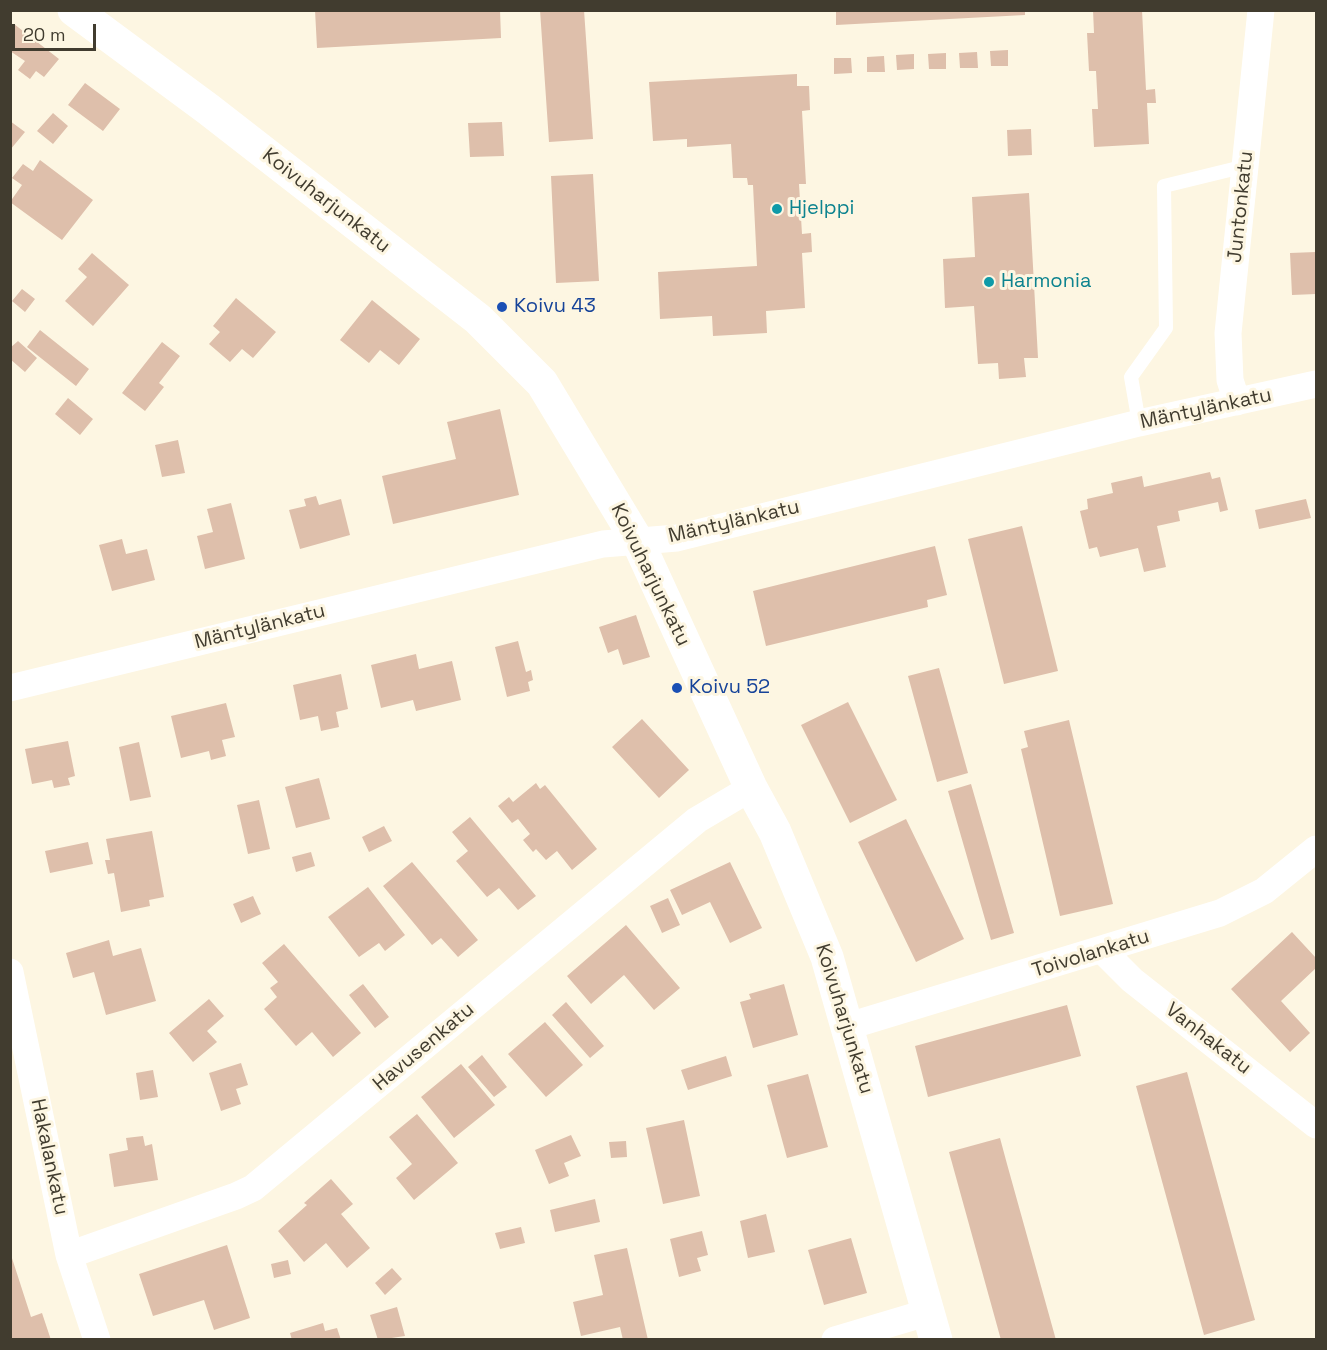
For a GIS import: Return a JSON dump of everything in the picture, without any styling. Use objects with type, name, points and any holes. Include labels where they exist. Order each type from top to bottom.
[{"type":"street","name":"Koivuharjunkatu","points":[[74,10],[269,156],[478,319],[506,344],[542,383],[638,542],[751,788],[775,832],[827,957],[849,1026],[933,1326]]},
{"type":"street","name":"Juntonkatu","points":[[1237,402],[1230,380],[1228,333],[1261,10]]},
{"type":"street","name":"Mäntylänkatu","points":[[10,688],[603,544],[638,542],[698,532],[1139,423],[1317,384]]},
{"type":"street","name":"Havusenkatu","points":[[69,1255],[225,1201],[253,1188],[697,820],[751,788]]},
{"type":"street","name":"Toivolankatu","points":[[849,1026],[1103,951],[1220,913],[1245,902],[1317,849]]},
{"type":"street","name":"Vanhakatu","points":[[1103,951],[1132,980],[1317,1125]]},
{"type":"street","name":"Hakalankatu","points":[[10,972],[69,1255],[97,1340]]},
{"type":"street","points":[[835,1340],[933,1326]]},
{"type":"lane","points":[[1139,423],[1131,377],[1166,328],[1164,186],[1246,166]]},
{"type":"building","points":[[315,10],[500,10],[501,38],[317,48]]},
{"type":"building","points":[[540,10],[584,10],[593,139],[549,142]]},
{"type":"building","points":[[836,10],[1025,10],[1025,15],[836,25]]},
{"type":"building","points":[[1093,10],[1142,10],[1146,90],[1155,89],[1156,103],[1147,103],[1149,144],[1094,147],[1092,109],[1098,109],[1096,71],[1089,71],[1087,33],[1094,33]]},
{"type":"building","points":[[14,24],[59,59],[44,77],[36,71],[30,79],[18,70],[25,61],[10,51],[10,28]]},
{"type":"building","points":[[1008,50],[1008,66],[991,66],[990,51]]},
{"type":"building","points":[[977,52],[978,68],[960,68],[959,53]]},
{"type":"building","points":[[946,53],[946,69],[929,69],[928,54]]},
{"type":"building","points":[[914,54],[914,69],[897,70],[896,55]]},
{"type":"building","points":[[884,56],[885,72],[867,72],[867,57]]},
{"type":"building","points":[[834,58],[851,58],[852,73],[834,74]]},
{"type":"building","name":"Hjelppi","points":[[797,74],[797,86],[809,86],[810,110],[802,111],[806,184],[799,184],[802,234],[811,233],[812,252],[802,253],[805,308],[766,311],[767,333],[713,336],[712,316],[660,319],[658,272],[757,266],[753,185],[748,185],[747,178],[733,178],[731,144],[687,147],[687,139],[653,141],[649,82]]},
{"type":"building","points":[[85,83],[120,109],[103,131],[68,105]]},
{"type":"building","points":[[53,113],[68,126],[53,144],[37,131]]},
{"type":"building","points":[[10,121],[25,132],[10,150]]},
{"type":"building","points":[[502,122],[504,156],[470,157],[468,123]]},
{"type":"building","points":[[1031,129],[1032,155],[1008,156],[1007,130]]},
{"type":"building","points":[[40,160],[93,200],[62,240],[10,202],[22,185],[12,178],[23,164],[33,171]]},
{"type":"building","points":[[593,174],[599,281],[556,283],[551,176]]},
{"type":"building","name":"Harmonia","points":[[1029,193],[1038,358],[1024,358],[1026,377],[999,379],[998,363],[978,364],[974,306],[945,308],[943,259],[975,257],[972,197]]},
{"type":"building","points":[[1316,252],[1316,294],[1292,295],[1290,253]]},
{"type":"building","points":[[92,253],[129,285],[93,326],[65,301],[87,277],[78,269]]},
{"type":"building","points":[[22,289],[35,299],[25,312],[12,301]]},
{"type":"building","points":[[236,298],[276,332],[253,358],[242,349],[230,362],[209,344],[220,332],[213,326]]},
{"type":"building","points":[[372,300],[420,339],[399,365],[380,350],[369,363],[340,340]]},
{"type":"building","points":[[40,330],[89,369],[76,386],[27,347]]},
{"type":"building","points":[[18,341],[37,358],[25,372],[10,359],[10,348]]},
{"type":"building","points":[[162,342],[180,356],[159,383],[164,387],[145,411],[122,393]]},
{"type":"building","points":[[68,398],[93,419],[80,435],[55,414]]},
{"type":"building","points":[[500,409],[519,495],[393,524],[382,476],[456,459],[447,422]]},
{"type":"building","points":[[178,440],[185,473],[162,477],[155,445]]},
{"type":"building","points":[[1210,472],[1212,479],[1220,477],[1228,510],[1220,512],[1218,502],[1178,511],[1180,521],[1157,526],[1166,567],[1144,572],[1138,548],[1100,557],[1097,547],[1089,549],[1080,511],[1088,509],[1087,499],[1113,493],[1111,483],[1142,476],[1144,487]]},
{"type":"building","points":[[316,496],[319,505],[341,499],[350,535],[300,549],[289,510],[306,506],[304,499]]},
{"type":"building","points":[[1306,499],[1311,518],[1259,529],[1255,510]]},
{"type":"building","points":[[231,503],[245,559],[205,569],[197,536],[213,532],[207,509]]},
{"type":"building","points":[[1022,526],[1058,671],[1004,684],[968,539]]},
{"type":"building","points":[[122,539],[126,554],[147,549],[155,580],[112,591],[99,545]]},
{"type":"building","points":[[935,546],[947,595],[927,600],[928,607],[766,646],[753,591]]},
{"type":"building","points":[[636,615],[650,657],[623,665],[618,649],[608,653],[599,627]]},
{"type":"building","points":[[518,641],[526,672],[531,670],[533,680],[528,682],[530,691],[507,697],[495,647]]},
{"type":"building","points":[[416,654],[419,669],[452,661],[461,700],[416,711],[413,700],[381,708],[371,665]]},
{"type":"building","points":[[939,668],[968,773],[937,782],[908,676]]},
{"type":"building","points":[[341,674],[348,709],[336,712],[339,727],[321,731],[318,716],[300,720],[293,685]]},
{"type":"building","points":[[848,702],[897,800],[850,823],[801,725]]},
{"type":"building","points":[[226,703],[235,737],[222,740],[226,756],[211,760],[209,751],[181,758],[171,716]]},
{"type":"building","points":[[642,719],[689,770],[659,798],[612,747]]},
{"type":"building","points":[[1069,720],[1113,904],[1060,916],[1021,749],[1028,747],[1024,731]]},
{"type":"building","points":[[68,741],[75,776],[68,778],[70,785],[54,788],[52,780],[32,784],[25,749]]},
{"type":"building","points":[[139,742],[151,797],[130,801],[119,747]]},
{"type":"building","points":[[319,778],[330,819],[296,828],[285,787]]},
{"type":"building","points":[[536,783],[540,789],[545,785],[597,849],[572,870],[557,851],[546,860],[536,849],[533,852],[523,840],[530,834],[518,819],[512,823],[498,806],[509,797],[513,802]]},
{"type":"building","points":[[971,784],[1014,933],[991,940],[948,791]]},
{"type":"building","points":[[259,800],[270,849],[248,854],[237,805]]},
{"type":"building","points":[[470,817],[536,896],[518,910],[499,888],[487,897],[456,861],[468,851],[452,832]]},
{"type":"building","points":[[906,819],[964,939],[916,962],[858,842]]},
{"type":"building","points":[[384,826],[392,841],[369,852],[362,837]]},
{"type":"building","points":[[152,831],[164,897],[149,900],[150,906],[121,912],[114,873],[108,874],[105,860],[110,860],[106,839]]},
{"type":"building","points":[[88,842],[93,864],[50,873],[45,851]]},
{"type":"building","points":[[311,852],[315,866],[296,872],[292,857]]},
{"type":"building","points":[[412,862],[478,940],[458,957],[441,938],[432,945],[383,886]]},
{"type":"building","points":[[730,862],[762,928],[730,943],[710,902],[682,915],[670,890]]},
{"type":"building","points":[[368,887],[405,935],[385,951],[379,943],[359,957],[328,917]]},
{"type":"building","points":[[253,896],[261,914],[241,923],[233,904]]},
{"type":"building","points":[[668,898],[680,925],[662,933],[650,906]]},
{"type":"building","points":[[626,925],[680,988],[654,1010],[624,975],[591,1004],[567,976]]},
{"type":"building","points":[[1292,932],[1316,958],[1316,968],[1281,1001],[1310,1033],[1290,1052],[1231,989]]},
{"type":"building","points":[[109,940],[113,956],[141,948],[156,1001],[106,1015],[94,972],[73,978],[66,953]]},
{"type":"building","points":[[284,944],[361,1033],[333,1057],[312,1032],[296,1046],[264,1009],[277,997],[270,988],[278,982],[262,963]]},
{"type":"building","points":[[363,984],[389,1017],[375,1028],[349,995]]},
{"type":"building","points":[[784,984],[798,1035],[753,1048],[740,1002],[751,999],[749,994]]},
{"type":"building","points":[[209,999],[224,1016],[207,1031],[217,1042],[193,1062],[169,1033]]},
{"type":"building","points":[[566,1002],[604,1046],[590,1058],[552,1015]]},
{"type":"building","points":[[1067,1005],[1081,1056],[928,1097],[915,1046]]},
{"type":"building","points":[[545,1022],[583,1065],[546,1097],[508,1054]]},
{"type":"building","points":[[482,1055],[507,1087],[494,1097],[468,1067]]},
{"type":"building","points":[[726,1056],[732,1076],[688,1090],[681,1070]]},
{"type":"building","points":[[241,1063],[248,1085],[236,1089],[241,1104],[221,1111],[209,1073]]},
{"type":"building","points":[[461,1064],[495,1105],[454,1138],[421,1097]]},
{"type":"building","points":[[153,1070],[158,1097],[140,1100],[136,1073]]},
{"type":"building","points":[[1187,1072],[1255,1320],[1204,1335],[1136,1086]]},
{"type":"building","points":[[808,1074],[828,1147],[787,1158],[767,1085]]},
{"type":"building","points":[[417,1114],[458,1163],[414,1200],[396,1178],[412,1164],[389,1137]]},
{"type":"building","points":[[684,1120],[700,1196],[663,1204],[646,1128]]},
{"type":"building","points":[[571,1135],[581,1156],[564,1163],[569,1176],[549,1184],[535,1150]]},
{"type":"building","points":[[143,1136],[145,1146],[152,1144],[158,1180],[114,1187],[109,1154],[128,1150],[126,1138]]},
{"type":"building","points":[[1000,1138],[1056,1340],[1001,1340],[949,1152]]},
{"type":"building","points":[[626,1141],[627,1157],[611,1158],[609,1142]]},
{"type":"building","points":[[331,1179],[353,1204],[341,1214],[370,1248],[347,1268],[326,1243],[304,1262],[278,1231]]},
{"type":"building","points":[[595,1199],[600,1222],[555,1232],[550,1210]]},
{"type":"building","points":[[766,1214],[775,1252],[748,1258],[740,1221]]},
{"type":"building","points":[[521,1227],[525,1243],[500,1249],[495,1233]]},
{"type":"building","points":[[702,1231],[708,1255],[697,1258],[701,1271],[679,1277],[670,1239]]},
{"type":"building","points":[[851,1238],[867,1293],[824,1305],[808,1250]]},
{"type":"building","points":[[227,1245],[250,1318],[214,1330],[204,1300],[153,1316],[139,1274]]},
{"type":"building","points":[[627,1248],[648,1340],[623,1340],[620,1327],[581,1336],[573,1302],[603,1295],[594,1255]]},
{"type":"building","points":[[10,1252],[31,1317],[42,1313],[51,1340],[10,1340]]},
{"type":"building","points":[[288,1260],[291,1274],[274,1278],[271,1264]]},
{"type":"building","points":[[392,1268],[402,1279],[385,1295],[375,1283]]},
{"type":"building","points":[[397,1307],[405,1336],[378,1340],[370,1315]]},
{"type":"building","points":[[323,1323],[325,1331],[337,1328],[341,1340],[292,1340],[290,1333]]},
{"type":"place","name":"Hjelppi","points":[[777,209]]},
{"type":"place","name":"Harmonia","points":[[989,282]]},
{"type":"place","name":"Koivu 43","points":[[502,307]]},
{"type":"place","name":"Koivu 52","points":[[677,688]]}]
